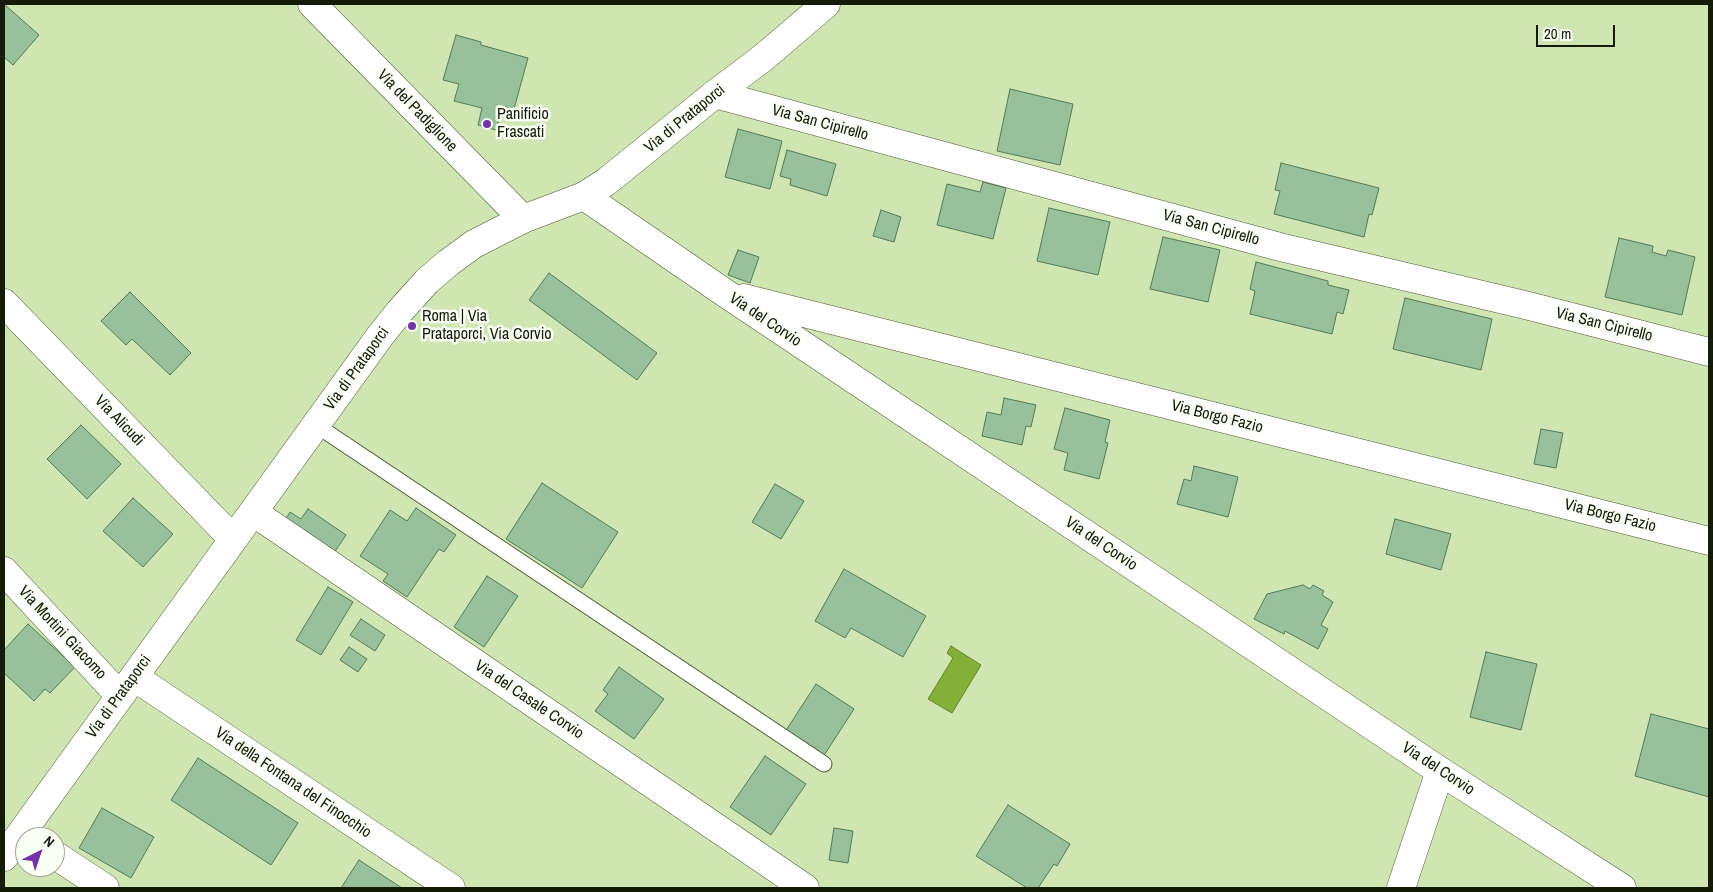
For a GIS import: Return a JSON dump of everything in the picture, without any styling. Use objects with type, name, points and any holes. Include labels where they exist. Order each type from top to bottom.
[{"type":"street","name":"Via del Padiglione","points":[[312,4],[522,219]]},
{"type":"street","name":"Via di Prataporci","points":[[31,827],[127,687],[252,512],[390,323],[432,277],[474,244],[522,219],[584,196],[606,182],[780,44],[826,4]]},
{"type":"street","name":"Via San Cipirello","points":[[715,94],[1280,247],[1525,305],[1709,352]]},
{"type":"street","name":"Via del Corvio","points":[[584,196],[725,293],[1440,771],[1622,888]]},
{"type":"street","name":"Via Borgo Fazio","points":[[725,293],[1709,541]]},
{"type":"street","name":"Via Alicudi","points":[[4,303],[234,539]]},
{"type":"street","name":"Via del Casale Corvio","points":[[252,512],[805,888]]},
{"type":"street","name":"Via Mortini Giacomo","points":[[4,570],[127,687]]},
{"type":"street","name":"Via della Fontana del Finocchio","points":[[127,687],[451,888]]},
{"type":"street","points":[[1401,888],[1440,771]]},
{"type":"street","name":"Via di Prataporci","points":[[4,857],[15,845]]},
{"type":"street","points":[[65,862],[105,888]]},
{"type":"lane","points":[[316,425],[824,764]]},
{"type":"shaded area","points":[[951,646],[981,665],[952,713],[928,699],[953,658],[947,653]]},
{"type":"building","points":[[4,4],[39,35],[13,65],[4,57]]},
{"type":"building","points":[[456,35],[481,42],[481,45],[528,58],[514,109],[503,106],[496,130],[478,125],[482,108],[454,101],[459,84],[443,80]]},
{"type":"building","points":[[1010,89],[1073,104],[1060,165],[997,151]]},
{"type":"building","points":[[738,129],[782,141],[770,189],[725,177]]},
{"type":"building","points":[[787,150],[836,164],[827,196],[790,185],[791,179],[780,176]]},
{"type":"building","points":[[1281,163],[1379,188],[1372,215],[1369,214],[1364,237],[1274,214],[1280,191],[1275,190]]},
{"type":"building","points":[[983,182],[1006,188],[993,239],[937,225],[947,184],[980,192]]},
{"type":"building","points":[[1049,208],[1110,222],[1098,275],[1037,261]]},
{"type":"building","points":[[881,210],[901,217],[894,242],[873,236]]},
{"type":"building","points":[[1163,237],[1220,250],[1208,302],[1150,289]]},
{"type":"building","points":[[1619,238],[1653,246],[1652,252],[1666,256],[1668,250],[1695,257],[1682,315],[1605,297]]},
{"type":"building","points":[[738,250],[759,257],[750,283],[728,275]]},
{"type":"building","points":[[1256,262],[1328,281],[1328,285],[1349,290],[1343,314],[1337,312],[1332,334],[1250,314],[1255,291],[1250,289]]},
{"type":"building","points":[[549,273],[657,353],[637,380],[529,300]]},
{"type":"building","points":[[130,292],[191,353],[170,375],[132,339],[126,345],[101,321]]},
{"type":"building","points":[[1405,298],[1492,319],[1481,370],[1393,349]]},
{"type":"building","points":[[1004,398],[1036,405],[1031,427],[1026,426],[1022,445],[982,436],[987,412],[1001,415]]},
{"type":"building","points":[[1065,408],[1110,420],[1105,442],[1108,443],[1099,479],[1064,470],[1068,453],[1054,449]]},
{"type":"building","points":[[81,425],[121,464],[87,499],[47,459]]},
{"type":"building","points":[[1541,429],[1563,433],[1556,468],[1534,464]]},
{"type":"building","points":[[1194,466],[1238,477],[1228,517],[1177,504],[1184,479],[1191,481]]},
{"type":"building","points":[[542,483],[618,532],[582,588],[506,539]]},
{"type":"building","points":[[775,484],[804,501],[781,539],[752,522]]},
{"type":"building","points":[[133,498],[173,534],[143,567],[103,531]]},
{"type":"building","points":[[416,508],[456,535],[444,552],[439,549],[407,597],[383,581],[388,574],[360,556],[390,510],[407,521]]},
{"type":"building","points":[[308,509],[346,535],[334,553],[285,520],[290,512],[301,519]]},
{"type":"building","points":[[1395,519],[1451,534],[1441,570],[1386,554]]},
{"type":"building","points":[[844,569],[926,616],[903,657],[851,628],[845,638],[815,621]]},
{"type":"building","points":[[487,576],[518,596],[484,647],[454,627]]},
{"type":"building","points":[[1303,585],[1310,589],[1313,585],[1324,591],[1322,595],[1333,602],[1321,625],[1328,629],[1318,649],[1285,631],[1284,634],[1254,619],[1267,594]]},
{"type":"building","points":[[328,587],[353,602],[321,655],[296,640]]},
{"type":"building","points":[[361,619],[385,635],[375,651],[350,635]]},
{"type":"building","points":[[28,624],[75,667],[50,693],[45,689],[34,701],[4,673],[4,650]]},
{"type":"building","points":[[349,647],[367,659],[358,672],[340,660]]},
{"type":"building","points":[[1486,652],[1537,664],[1521,730],[1470,717]]},
{"type":"building","points":[[619,667],[664,699],[634,739],[595,711],[608,694],[603,690]]},
{"type":"building","points":[[816,684],[854,709],[823,757],[785,732]]},
{"type":"building","points":[[1651,714],[1709,729],[1709,797],[1635,776]]},
{"type":"building","points":[[765,756],[806,784],[771,835],[730,807]]},
{"type":"building","points":[[198,758],[298,823],[271,865],[171,800]]},
{"type":"building","points":[[1008,805],[1070,844],[1057,866],[1054,864],[1038,888],[1027,888],[976,856]]},
{"type":"building","points":[[102,808],[154,837],[131,878],[79,848]]},
{"type":"building","points":[[834,828],[853,831],[848,863],[829,860]]},
{"type":"building","points":[[359,860],[402,888],[341,888]]},
{"type":"place","name":"Panificio Frascati","points":[[487,124]]},
{"type":"place","name":"Roma | Via Prataporci, Via Corvio","points":[[412,326]]}]
